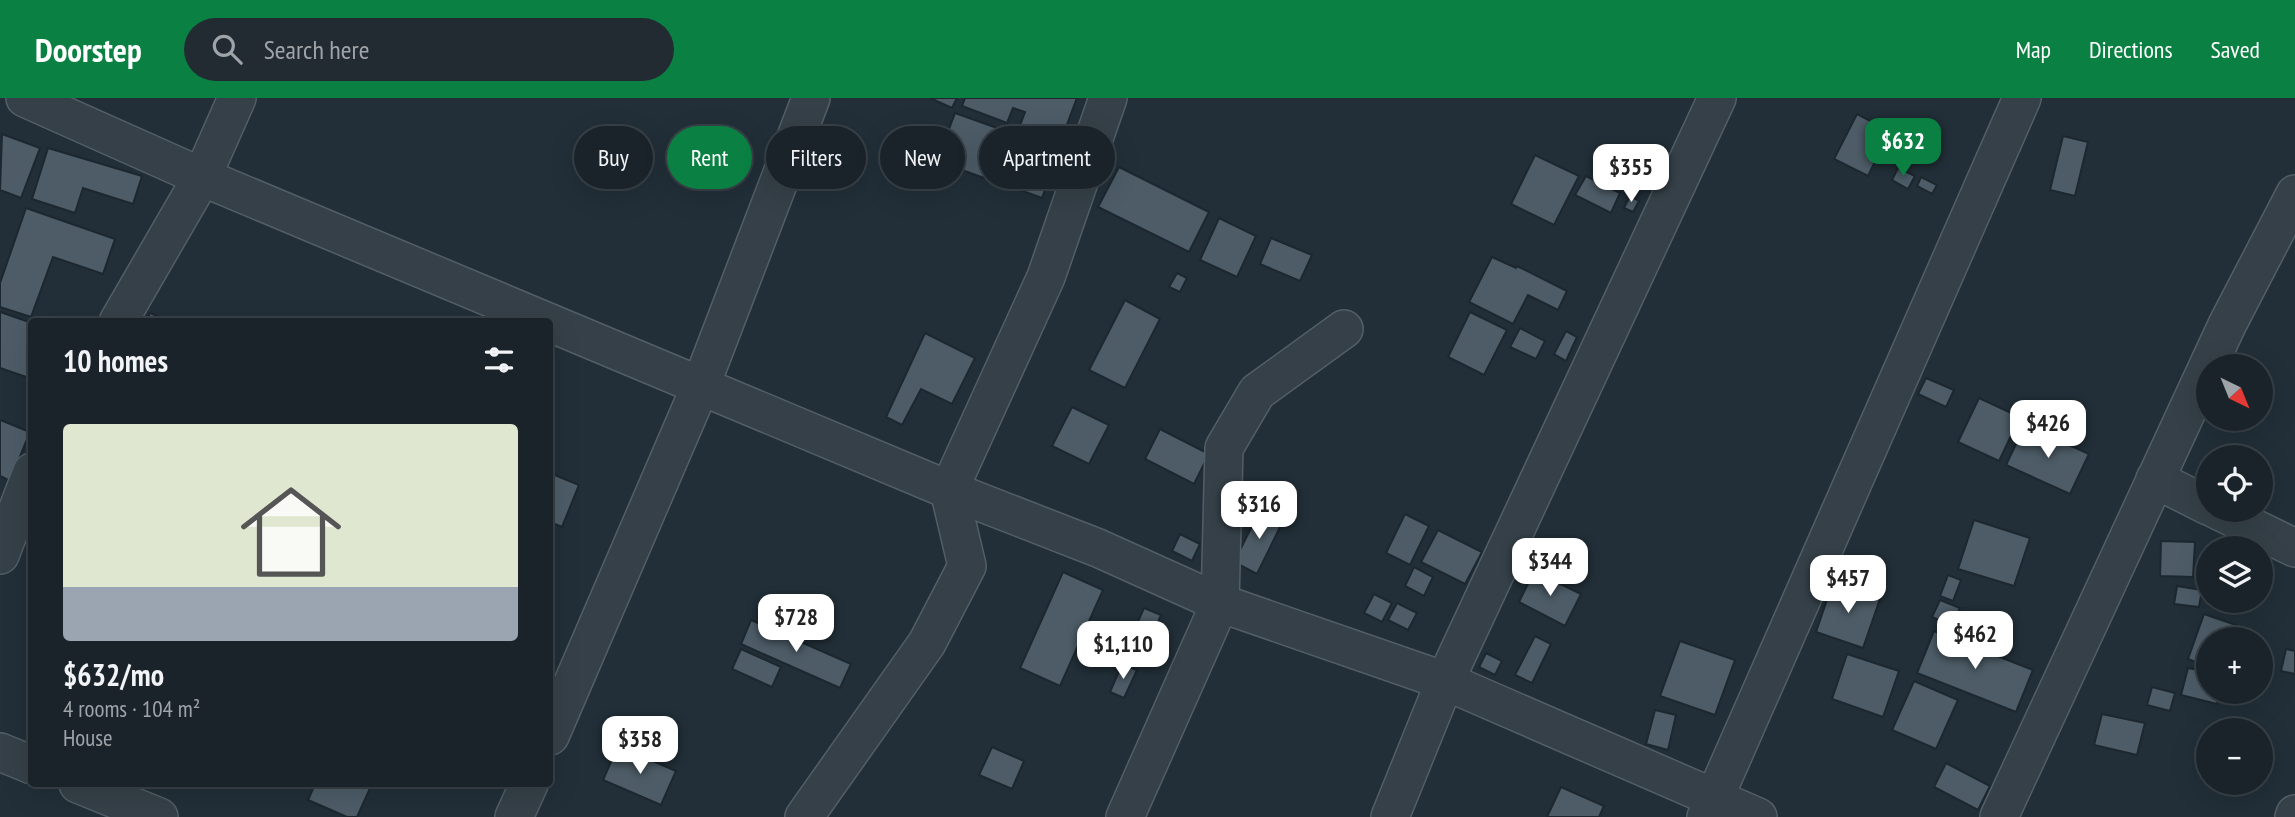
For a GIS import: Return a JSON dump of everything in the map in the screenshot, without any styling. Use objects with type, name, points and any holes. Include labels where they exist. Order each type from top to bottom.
[{"type":"street","points":[[25,98],[202,177],[540,318]]},
{"type":"street","points":[[120,318],[202,177],[237,98]]},
{"type":"street","points":[[553,729],[701,385],[811,98]]},
{"type":"street","points":[[804,817],[927,642],[967,566],[949,490],[1046,277],[1108,98]]},
{"type":"street","points":[[1390,817],[1445,681],[1717,98]]},
{"type":"street","points":[[1710,807],[2022,98]]},
{"type":"street","points":[[1998,817],[2227,325],[2295,194]]},
{"type":"street","points":[[553,323],[949,490],[1098,548],[1220,603],[1445,681],[1710,807],[1758,817]]},
{"type":"street","points":[[1125,817],[1220,603],[1224,448],[1257,392],[1344,329]]},
{"type":"street","points":[[2155,480],[2196,500]]},
{"type":"street","points":[[0,555],[28,482]]},
{"type":"street","points":[[2242,522],[2295,548]]},
{"type":"street","points":[[0,752],[28,763]]},
{"type":"street","points":[[85,787],[159,817]]},
{"type":"street","points":[[514,817],[527,787]]},
{"type":"building","points":[[930,98],[957,98],[952,108]]},
{"type":"building","points":[[965,98],[1077,98],[1066,126],[1020,126],[1025,112],[1013,108],[1007,123],[962,106]]},
{"type":"building","points":[[955,113],[992,126],[979,126],[979,176],[965,171],[965,126],[950,126]]},
{"type":"building","points":[[1857,114],[1890,131],[1868,176],[1834,159]]},
{"type":"building","points":[[2,134],[40,148],[21,198],[0,190]]},
{"type":"building","points":[[2063,136],[2088,142],[2075,196],[2050,190]]},
{"type":"building","points":[[48,148],[142,176],[133,204],[83,188],[75,213],[32,199]]},
{"type":"building","points":[[1535,155],[1579,176],[1554,225],[1511,204]]},
{"type":"building","points":[[1119,167],[1209,212],[1189,252],[1098,207],[1107,189],[1115,189],[1115,175]]},
{"type":"building","points":[[1898,168],[1915,176],[1908,189],[1892,180]]},
{"type":"building","points":[[1586,176],[1620,193],[1611,213],[1575,195]]},
{"type":"building","points":[[1921,177],[1937,185],[1932,194],[1917,186]]},
{"type":"building","points":[[1017,189],[1045,189],[1042,198]]},
{"type":"building","points":[[1630,196],[1639,201],[1633,212],[1624,208]]},
{"type":"building","points":[[26,208],[115,239],[103,274],[53,257],[31,317],[0,307],[0,283]]},
{"type":"building","points":[[1219,218],[1256,236],[1237,277],[1200,260]]},
{"type":"building","points":[[1271,238],[1312,255],[1300,281],[1260,264]]},
{"type":"building","points":[[1492,257],[1516,268],[1517,266],[1567,291],[1558,310],[1528,295],[1513,324],[1469,302]]},
{"type":"building","points":[[1177,273],[1187,278],[1180,292],[1169,287]]},
{"type":"building","points":[[1125,300],[1160,319],[1125,388],[1089,370]]},
{"type":"building","points":[[0,312],[28,322],[28,378],[0,368]]},
{"type":"building","points":[[1470,312],[1507,330],[1484,375],[1448,357]]},
{"type":"building","points":[[150,313],[162,318],[148,318]]},
{"type":"building","points":[[1520,328],[1545,341],[1536,359],[1510,347]]},
{"type":"building","points":[[1566,331],[1577,337],[1566,361],[1554,354]]},
{"type":"building","points":[[925,333],[975,358],[952,404],[921,389],[902,425],[886,417]]},
{"type":"building","points":[[1926,378],[1954,390],[1946,407],[1918,394]]},
{"type":"building","points":[[1979,398],[2020,417],[1999,461],[1958,442]]},
{"type":"building","points":[[1072,407],[1109,425],[1089,464],[1052,446]]},
{"type":"building","points":[[0,420],[28,431],[28,437],[10,481],[0,476]]},
{"type":"building","points":[[2025,425],[2089,454],[2070,494],[2006,465]]},
{"type":"building","points":[[1160,429],[1209,454],[1194,484],[1145,459]]},
{"type":"building","points":[[553,474],[579,485],[562,527],[553,523]]},
{"type":"building","points":[[1261,508],[1284,519],[1257,574],[1234,562]]},
{"type":"building","points":[[1405,514],[1429,526],[1410,565],[1386,553]]},
{"type":"building","points":[[1974,520],[2030,538],[2014,586],[1958,569]]},
{"type":"building","points":[[1438,530],[1482,552],[1465,584],[1421,562]]},
{"type":"building","points":[[1180,534],[1200,544],[1192,561],[1172,551]]},
{"type":"building","points":[[2161,541],[2195,542],[2193,577],[2160,576]]},
{"type":"building","points":[[1414,567],[1433,577],[1424,596],[1405,586]]},
{"type":"building","points":[[1534,571],[1581,594],[1565,626],[1519,602]]},
{"type":"building","points":[[1063,572],[1103,590],[1060,686],[1020,668]]},
{"type":"building","points":[[1948,575],[1961,580],[1953,601],[1940,596]]},
{"type":"building","points":[[1833,582],[1880,599],[1863,648],[1816,632]]},
{"type":"building","points":[[2177,586],[2196,589],[2196,607],[2174,604]]},
{"type":"building","points":[[1374,594],[1392,603],[1382,622],[1364,613]]},
{"type":"building","points":[[1940,600],[1960,608],[1952,626],[1932,617]]},
{"type":"building","points":[[1397,603],[1417,613],[1408,630],[1388,620]]},
{"type":"building","points":[[1144,608],[1161,615],[1152,636],[1135,628]]},
{"type":"building","points":[[2204,614],[2236,625],[2235,627],[2199,627]]},
{"type":"building","points":[[751,620],[851,664],[840,688],[741,644]]},
{"type":"building","points":[[1934,631],[2033,670],[2016,712],[1917,673]]},
{"type":"building","points":[[1535,636],[1551,644],[1532,683],[1515,675]]},
{"type":"building","points":[[2196,636],[2196,662],[2188,659]]},
{"type":"building","points":[[1680,641],[1735,660],[1715,715],[1660,696]]},
{"type":"building","points":[[741,649],[781,667],[772,687],[732,669]]},
{"type":"building","points":[[2286,649],[2295,651],[2295,674],[2281,671]]},
{"type":"building","points":[[1486,653],[1502,661],[1495,675],[1479,667]]},
{"type":"building","points":[[1847,654],[1899,671],[1883,717],[1832,699]]},
{"type":"building","points":[[1122,664],[1137,670],[1124,698],[1110,692]]},
{"type":"building","points":[[2188,668],[2196,670],[2196,699],[2181,695]]},
{"type":"building","points":[[1914,681],[1958,700],[1936,749],[1892,730]]},
{"type":"building","points":[[2152,687],[2175,693],[2170,711],[2147,705]]},
{"type":"building","points":[[1655,710],[1676,715],[1668,750],[1646,744]]},
{"type":"building","points":[[2102,714],[2145,723],[2137,755],[2094,745]]},
{"type":"building","points":[[618,746],[676,771],[661,805],[603,780]]},
{"type":"building","points":[[992,747],[1024,761],[1012,789],[979,775]]},
{"type":"building","points":[[1946,763],[1990,786],[1978,810],[1934,787]]},
{"type":"building","points":[[314,787],[371,787],[357,817],[347,817],[308,800]]},
{"type":"building","points":[[1561,787],[1604,806],[1599,817],[1547,817]]}]
